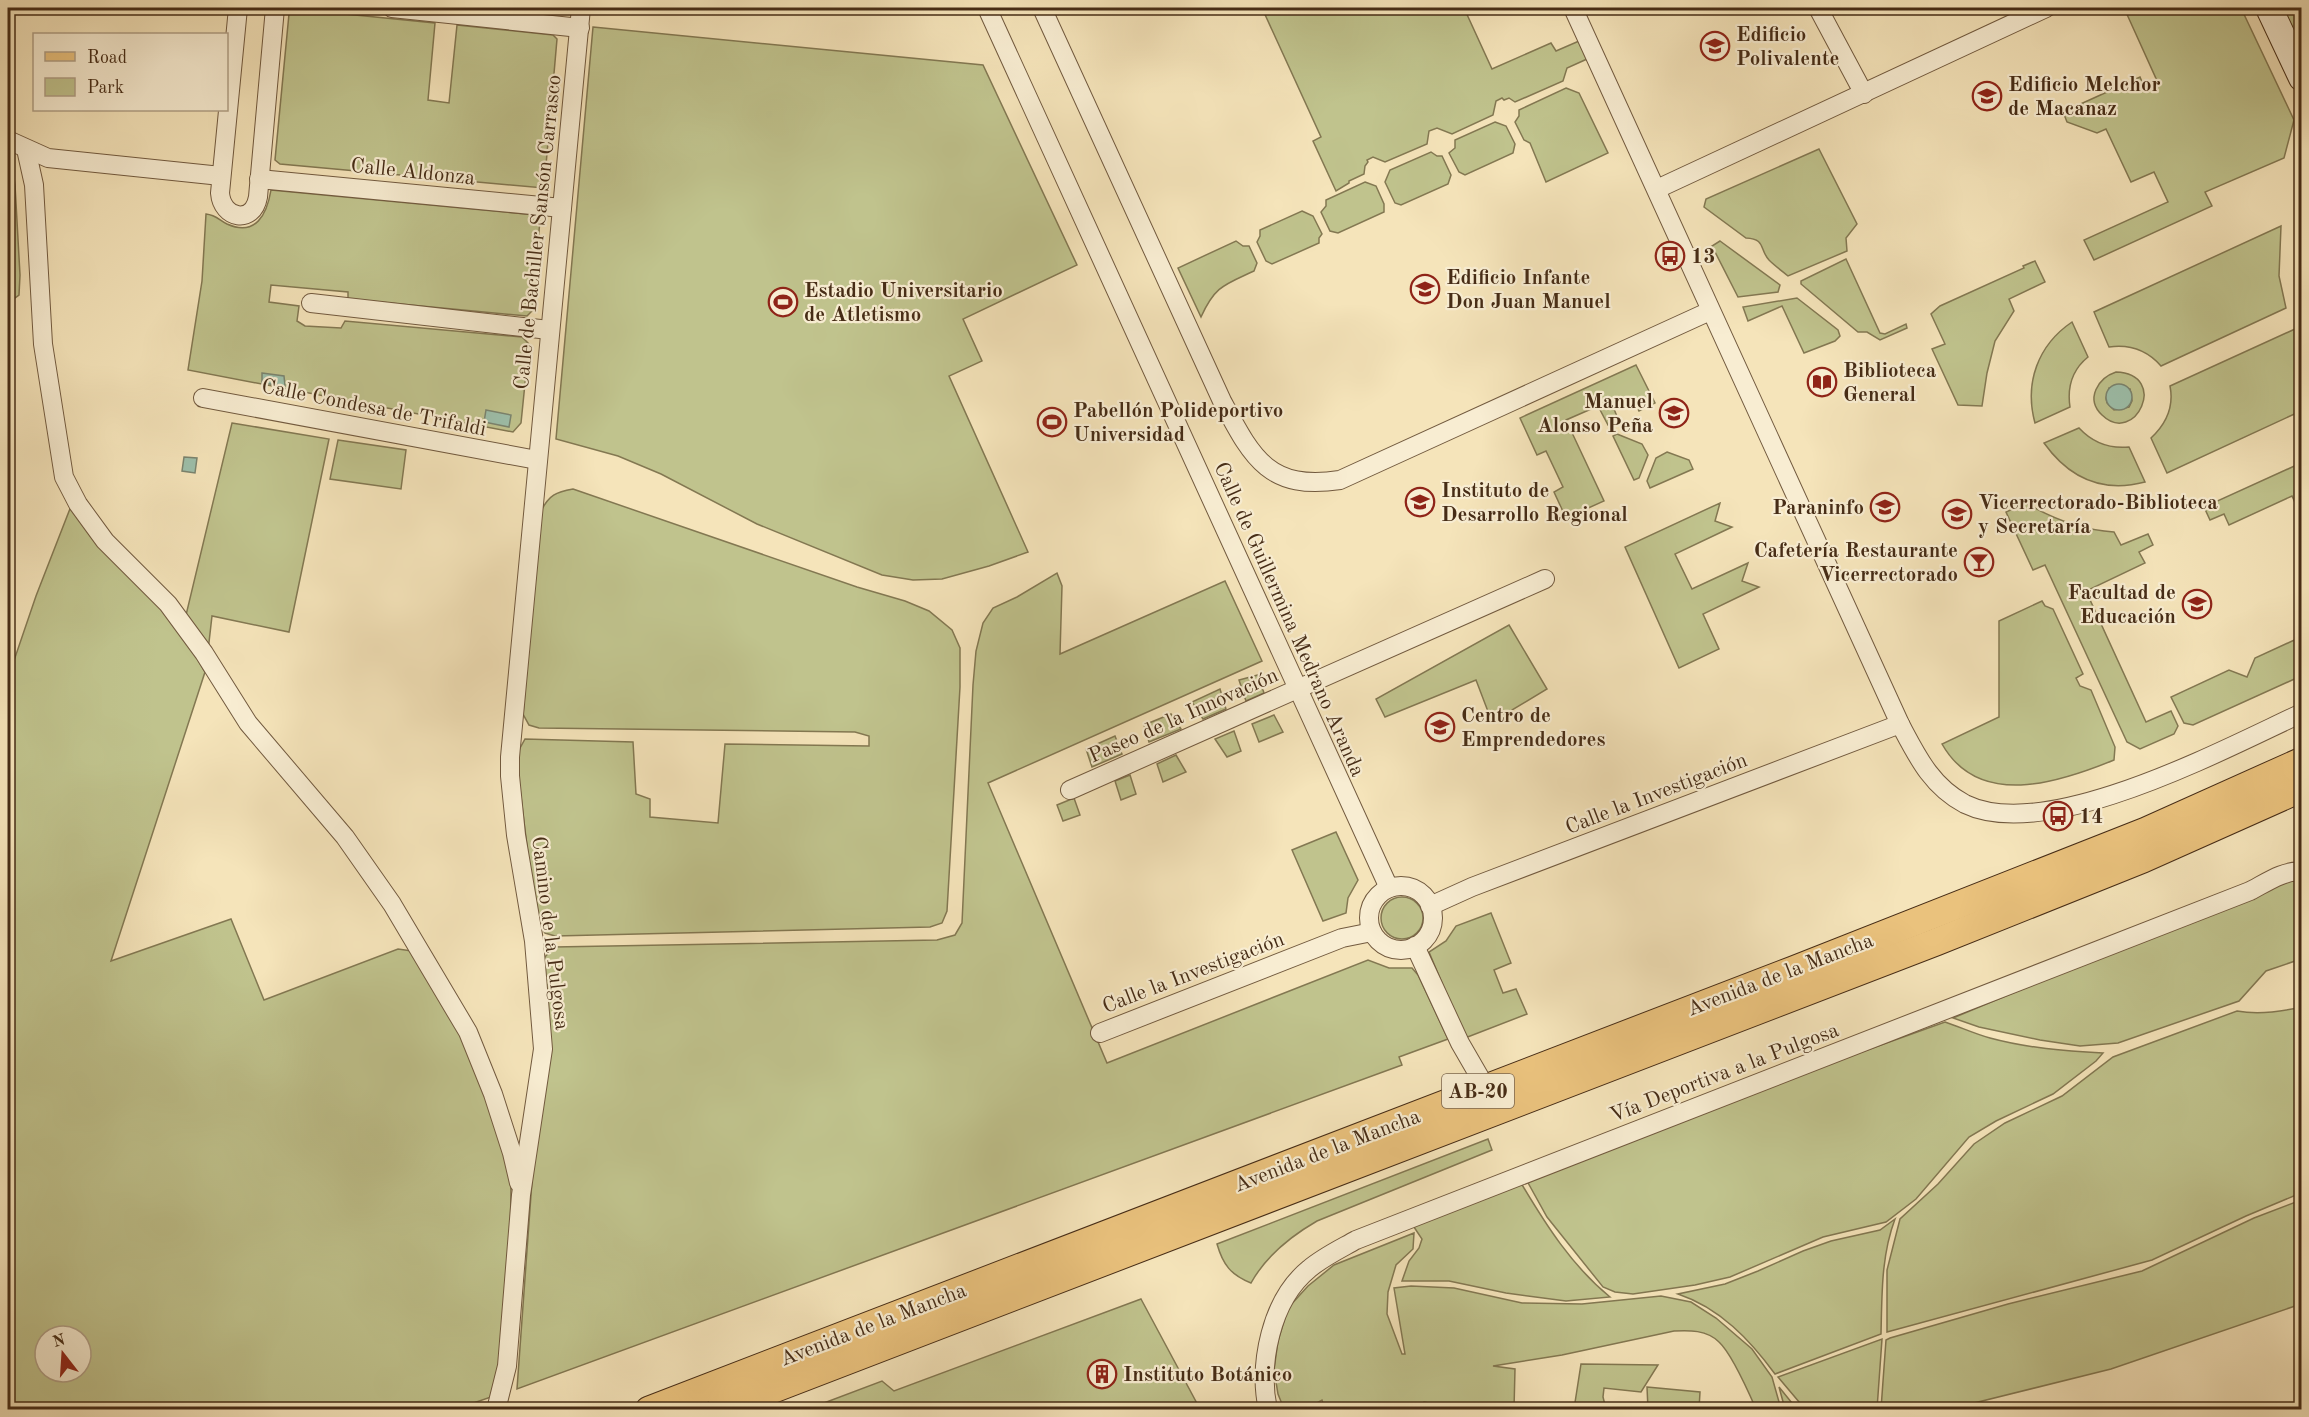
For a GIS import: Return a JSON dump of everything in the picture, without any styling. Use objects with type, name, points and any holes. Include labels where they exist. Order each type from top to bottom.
[{"type":"main road","points":[[2269,8],[2301,78]]},
{"type":"main road","name":"Avenida de la Mancha","points":[[649,1410],[2146,831],[2301,761]]},
{"type":"main road","name":"Avenida de la Mancha","points":[[719,1410],[1936,942],[2143,859],[2301,788]]},
{"type":"street","points":[[228,107],[238,8]]},
{"type":"street","points":[[228,111],[220,193],[224,208],[231,213],[245,215],[252,212],[256,205],[275,8]]},
{"type":"street","points":[[392,8],[580,28]]},
{"type":"street","name":"Calle de Bachiller Sansón Carrasco","points":[[537,460],[581,8]]},
{"type":"street","name":"Calle de Guillermina Medrano Aranda","points":[[987,8],[1389,888]]},
{"type":"street","points":[[1041,8],[1222,401],[1250,451],[1280,476],[1316,483],[1340,480],[1710,310]]},
{"type":"street","points":[[1573,8],[1900,724],[1926,772],[1951,794],[1967,804],[2010,814],[2026,814],[2086,803],[2156,780],[2301,713]]},
{"type":"street","points":[[1818,8],[1864,94]]},
{"type":"street","points":[[1657,189],[2046,8]]},
{"type":"street","points":[[8,133],[26,148],[34,185],[43,344],[64,477],[78,504],[105,541],[168,604],[204,653],[248,723],[345,837],[392,904],[468,1032],[494,1094],[512,1153],[521,1196]]},
{"type":"street","points":[[8,140],[48,158],[221,177]]},
{"type":"street","name":"Calle Aldonza","points":[[259,179],[562,208]]},
{"type":"street","points":[[311,303],[549,330]]},
{"type":"street","name":"Calle Condesa de Trifaldi","points":[[203,398],[537,460]]},
{"type":"street","name":"Camino de la Pulgosa","points":[[496,1410],[507,1366],[521,1196],[543,1049],[534,941],[516,835],[510,776],[537,460]]},
{"type":"street","name":"Paseo de la Innovación","points":[[1070,790],[1545,579]]},
{"type":"street","name":"Calle la Investigación","points":[[1430,906],[1482,883],[1900,724]]},
{"type":"street","name":"Vía Deportiva a la Pulgosa","points":[[1268,1410],[1264,1388],[1266,1359],[1280,1309],[1295,1284],[1308,1269],[1356,1240],[2250,891],[2285,874],[2301,872]]},
{"type":"street","points":[[1408,887],[1418,891],[1430,906],[1432,915],[1429,933],[1415,946],[1395,949],[1386,946],[1372,932],[1369,924],[1371,907],[1381,893],[1389,888],[1408,887]]},
{"type":"street","name":"Calle la Investigación","points":[[1100,1033],[1342,938],[1372,932]]},
{"type":"street","points":[[1415,946],[1460,1043],[1486,1088]]},
{"type":"green space","points":[[1262,8],[1464,8],[1492,69],[1551,43],[1556,51],[1579,41],[1587,59],[1567,68],[1563,81],[1515,102],[1509,98],[1504,100],[1502,98],[1496,101],[1493,115],[1452,134],[1437,128],[1429,131],[1427,144],[1385,162],[1373,157],[1367,160],[1364,174],[1349,181],[1336,191],[1313,141],[1321,137]]},
{"type":"green space","points":[[2130,8],[2241,8],[2294,120],[2284,158],[2205,192],[2212,206],[2094,260],[2084,240],[2168,202],[2154,172],[2131,182],[2106,129],[2097,133],[2067,122],[2063,112],[2140,77],[2145,89],[2158,83],[2125,10]]},
{"type":"green space","points":[[2282,8],[2301,8],[2301,51]]},
{"type":"green space","points":[[295,9],[435,23],[428,100],[449,103],[457,25],[553,35],[557,39],[544,188],[280,164],[275,160],[289,14]]},
{"type":"green space","name":"Estadio Universitario de Atletismo","points":[[593,27],[983,65],[1077,265],[963,319],[982,361],[949,376],[1028,552],[942,579],[913,580],[882,575],[757,524],[661,474],[618,456],[556,439]]},
{"type":"green space","points":[[1566,88],[1579,93],[1608,153],[1546,182],[1530,143],[1524,140],[1515,122],[1519,116],[1519,110]]},
{"type":"green space","points":[[1495,122],[1506,126],[1515,144],[1513,153],[1465,175],[1459,172],[1449,153],[1455,148],[1455,140]]},
{"type":"green space","points":[[1819,149],[1857,224],[1846,238],[1847,251],[1788,276],[1769,260],[1757,240],[1746,238],[1704,207],[1706,199]]},
{"type":"green space","points":[[1431,152],[1442,156],[1451,175],[1448,184],[1401,205],[1395,203],[1385,182],[1390,170]]},
{"type":"green space","points":[[8,159],[15,185],[20,275],[19,295],[8,303]]},
{"type":"green space","points":[[1365,182],[1376,186],[1384,204],[1384,212],[1338,233],[1330,231],[1321,212],[1326,206],[1326,200]]},
{"type":"green space","points":[[271,190],[536,215],[540,220],[532,311],[527,316],[348,299],[348,292],[271,285],[269,302],[299,306],[297,321],[305,326],[341,328],[345,321],[522,337],[529,344],[521,423],[513,432],[188,370],[202,281],[206,214],[227,224],[246,228],[253,225],[263,215]]},
{"type":"green space","points":[[1302,211],[1313,216],[1322,234],[1319,243],[1272,264],[1266,261],[1257,242],[1260,230]]},
{"type":"green space","points":[[2281,226],[2279,276],[2286,308],[2161,366],[2138,349],[2124,346],[2109,347],[2094,312]]},
{"type":"green space","points":[[1236,241],[1243,246],[1249,246],[1257,263],[1254,271],[1216,293],[1201,317],[1178,268]]},
{"type":"green space","points":[[1720,241],[1780,285],[1778,292],[1738,297],[1712,246]]},
{"type":"green space","points":[[1846,259],[1880,333],[1885,334],[1906,324],[1907,328],[1880,340],[1867,332],[1858,332],[1801,284],[1801,281]]},
{"type":"green space","points":[[2035,261],[2045,282],[2009,299],[2014,311],[1995,341],[1982,406],[1958,405],[1932,349],[1945,344],[1931,314],[1940,306]]},
{"type":"green space","points":[[1797,298],[1838,330],[1840,336],[1835,341],[1804,353],[1782,306],[1748,321],[1743,307]]},
{"type":"green space","points":[[2072,322],[2088,357],[2074,373],[2069,393],[2070,407],[2035,423],[2031,394],[2037,366],[2050,342]]},
{"type":"green space","points":[[2295,329],[2301,337],[2301,411],[2167,473],[2151,438],[2161,427],[2168,414],[2171,401],[2170,386]]},
{"type":"green space","points":[[1636,365],[1655,403],[1639,411],[1634,401],[1614,409],[1618,419],[1608,425],[1598,406],[1566,420],[1604,501],[1566,518],[1554,492],[1563,487],[1546,451],[1537,455],[1520,418]]},
{"type":"green space","points":[[2116,372],[2132,376],[2141,384],[2144,395],[2142,406],[2135,416],[2126,422],[2114,422],[2102,415],[2094,402],[2099,384]],"holes":[[[2109,388],[2130,389],[2132,401],[2129,407],[2114,410],[2107,403]]]},
{"type":"green space","points":[[232,423],[329,439],[289,632],[212,616],[208,651],[186,615]]},
{"type":"green space","points":[[2079,428],[2090,438],[2102,444],[2129,447],[2145,482],[2130,485],[2101,484],[2076,474],[2064,465],[2044,443]]},
{"type":"green space","points":[[1617,434],[1642,444],[1648,455],[1639,478],[1634,480],[1613,436]]},
{"type":"green space","points":[[338,440],[406,450],[401,489],[330,479]]},
{"type":"green space","points":[[1667,452],[1689,460],[1693,469],[1650,488],[1647,481],[1656,458]]},
{"type":"green space","points":[[2301,463],[2301,508],[2298,509],[2292,496],[2229,525],[2224,514],[2210,520],[2204,507]]},
{"type":"green space","points":[[573,489],[857,587],[905,601],[929,611],[952,630],[960,648],[960,687],[947,911],[942,923],[930,927],[555,936],[545,933],[536,920],[518,772],[519,750],[525,739],[633,742],[636,794],[650,799],[650,817],[718,823],[725,744],[869,746],[869,736],[855,732],[539,728],[529,725],[523,714],[541,511],[554,495]]},
{"type":"green space","points":[[73,501],[166,605],[205,672],[111,961],[231,919],[264,1000],[398,949],[419,952],[481,1066],[511,1183],[510,1263],[505,1342],[494,1396],[456,1409],[8,1410],[8,678],[36,596]]},
{"type":"green space","points":[[1720,503],[1715,521],[1732,527],[1675,554],[1692,589],[1748,563],[1742,581],[1759,587],[1703,614],[1719,649],[1679,668],[1625,547]]},
{"type":"green space","points":[[2026,503],[2068,523],[2114,532],[2121,545],[2148,534],[2153,545],[2139,552],[2145,563],[2086,591],[2146,722],[2171,711],[2178,726],[2174,734],[2140,749],[2127,742],[2045,565],[2033,570],[2006,512]]},
{"type":"green space","points":[[1057,573],[1062,586],[1060,654],[1225,581],[1262,661],[988,783],[1107,1063],[1368,960],[1389,968],[1412,968],[1418,975],[1448,1039],[1399,1057],[1402,1065],[517,1389],[532,1181],[544,958],[554,947],[937,940],[955,935],[962,923],[973,685],[976,651],[983,623],[993,608],[1017,597]]},
{"type":"green space","points":[[2042,601],[2045,606],[2053,609],[2083,674],[2076,678],[2080,686],[2091,690],[2115,747],[2114,760],[2092,769],[2045,782],[2021,785],[1998,784],[1977,777],[1958,764],[1942,744],[1999,717],[1999,621]]},
{"type":"green space","points":[[1509,625],[1547,689],[1492,722],[1476,680],[1385,717],[1376,699]]},
{"type":"green space","points":[[2301,637],[2301,676],[2193,725],[2184,723],[2171,697],[2229,670],[2247,677],[2255,658]]},
{"type":"green space","points":[[1258,675],[1264,693],[1246,701],[1239,680]]},
{"type":"green space","points":[[1220,689],[1226,709],[1203,719],[1192,702]]},
{"type":"green space","points":[[1171,714],[1181,729],[1149,742],[1144,725]]},
{"type":"green space","points":[[1274,715],[1283,732],[1259,742],[1252,724]]},
{"type":"green space","points":[[1234,731],[1241,751],[1227,757],[1215,739]]},
{"type":"green space","points":[[1115,736],[1122,754],[1092,767],[1086,749]]},
{"type":"green space","points":[[1176,755],[1186,772],[1163,782],[1157,764]]},
{"type":"green space","points":[[1130,775],[1136,794],[1121,800],[1115,781]]},
{"type":"green space","points":[[1074,798],[1080,815],[1063,821],[1057,805]]},
{"type":"green space","points":[[1336,832],[1358,880],[1348,898],[1346,913],[1323,921],[1292,850]]},
{"type":"green space","points":[[2286,877],[2301,880],[2301,959],[2266,971],[2239,1001],[2118,1043],[2080,1046],[1979,1027],[1953,1018],[2239,899]]},
{"type":"green space","points":[[1402,897],[1417,903],[1423,918],[1417,933],[1402,939],[1387,933],[1381,918],[1387,903]]},
{"type":"green space","points":[[1491,913],[1511,963],[1494,970],[1503,993],[1516,989],[1527,1014],[1465,1038],[1429,952],[1446,941],[1456,926]]},
{"type":"green space","points":[[2301,1007],[2301,1193],[2152,1260],[1887,1332],[1887,1270],[1900,1219],[1938,1184],[1974,1144],[2005,1123],[2062,1096],[2113,1057],[2237,1011],[2269,1012]]},
{"type":"green space","points":[[1945,1022],[1984,1036],[2018,1044],[2103,1053],[2053,1094],[1996,1121],[1969,1137],[1916,1199],[1886,1222],[1823,1237],[1730,1277],[1695,1285],[1633,1294],[1615,1292],[1603,1287],[1547,1217],[1527,1181],[1828,1064]]},
{"type":"green space","points":[[1488,1139],[1492,1150],[1307,1227],[1272,1255],[1251,1283],[1233,1273],[1222,1258],[1217,1244]]},
{"type":"green space","points":[[1521,1183],[1550,1229],[1572,1258],[1610,1297],[1566,1301],[1506,1293],[1449,1281],[1402,1281],[1409,1261],[1419,1248],[1422,1239],[1412,1224]]},
{"type":"green space","points":[[2301,1200],[2301,1304],[2111,1369],[1950,1409],[1881,1409],[1886,1340],[1890,1338],[2008,1304],[2142,1271],[2254,1218]]},
{"type":"green space","points":[[1895,1219],[1885,1262],[1881,1334],[1775,1374],[1744,1337],[1721,1316],[1678,1294],[1725,1284],[1831,1241],[1880,1230]]},
{"type":"green space","points":[[1414,1233],[1413,1249],[1396,1265],[1388,1292],[1387,1314],[1402,1354],[1405,1354],[1394,1288],[1411,1286],[1454,1288],[1522,1303],[1582,1304],[1661,1296],[1691,1302],[1716,1318],[1752,1349],[1772,1377],[1781,1409],[1756,1409],[1735,1364],[1714,1338],[1698,1332],[1674,1331],[1562,1355],[1493,1366],[1515,1369],[1514,1409],[1466,1409],[1424,1402],[1423,1409],[1325,1410],[1322,1400],[1306,1409],[1284,1409],[1278,1394],[1274,1370],[1278,1341],[1288,1308],[1308,1286],[1334,1265]]},
{"type":"green space","points":[[1141,1299],[1200,1409],[808,1409],[882,1381],[894,1391]]},
{"type":"green space","points":[[1882,1339],[1877,1409],[1805,1409],[1778,1377]]},
{"type":"green space","points":[[1581,1364],[1658,1365],[1641,1392],[1604,1388],[1603,1397],[1606,1409],[1574,1409]]},
{"type":"green space","points":[[1647,1387],[1700,1392],[1699,1409],[1648,1409]]},
{"type":"green space","points":[[1779,1387],[1796,1408],[1798,1409],[1785,1409]]},
{"type":"shaded area","points":[[262,373],[284,376],[285,386],[262,383]]},
{"type":"shaded area","points":[[2119,384],[2129,387],[2132,397],[2129,407],[2119,410],[2109,407],[2106,397],[2109,387]]},
{"type":"shaded area","points":[[486,410],[511,415],[509,427],[484,422]]},
{"type":"shaded area","points":[[184,457],[197,458],[195,473],[182,471]]},
{"type":"place","name":"Edificio Polivalente","points":[[1715,46]]},
{"type":"place","name":"Edificio Melchor de Macanaz","points":[[1987,96]]},
{"type":"place","name":"13","points":[[1670,256]]},
{"type":"place","name":"Edificio Infante Don Juan Manuel","points":[[1425,289]]},
{"type":"place","name":"Estadio Universitario de Atletismo","points":[[783,302]]},
{"type":"place","name":"Biblioteca General","points":[[1822,382]]},
{"type":"place","name":"Manuel Alonso Peña","points":[[1674,413]]},
{"type":"place","name":"Pabellón Polideportivo Universidad","points":[[1052,422]]},
{"type":"place","name":"Instituto de Desarrollo Regional","points":[[1420,502]]},
{"type":"place","name":"Paraninfo","points":[[1885,507]]},
{"type":"place","name":"Vicerrectorado-Biblioteca y Secretaría","points":[[1957,514]]},
{"type":"place","name":"Cafetería Restaurante Vicerrectorado","points":[[1979,562]]},
{"type":"place","name":"Facultad de Educación","points":[[2197,604]]},
{"type":"place","name":"Centro de Emprendedores","points":[[1440,727]]},
{"type":"place","name":"14","points":[[2058,816]]},
{"type":"place","name":"Instituto Botánico","points":[[1102,1374]]}]
